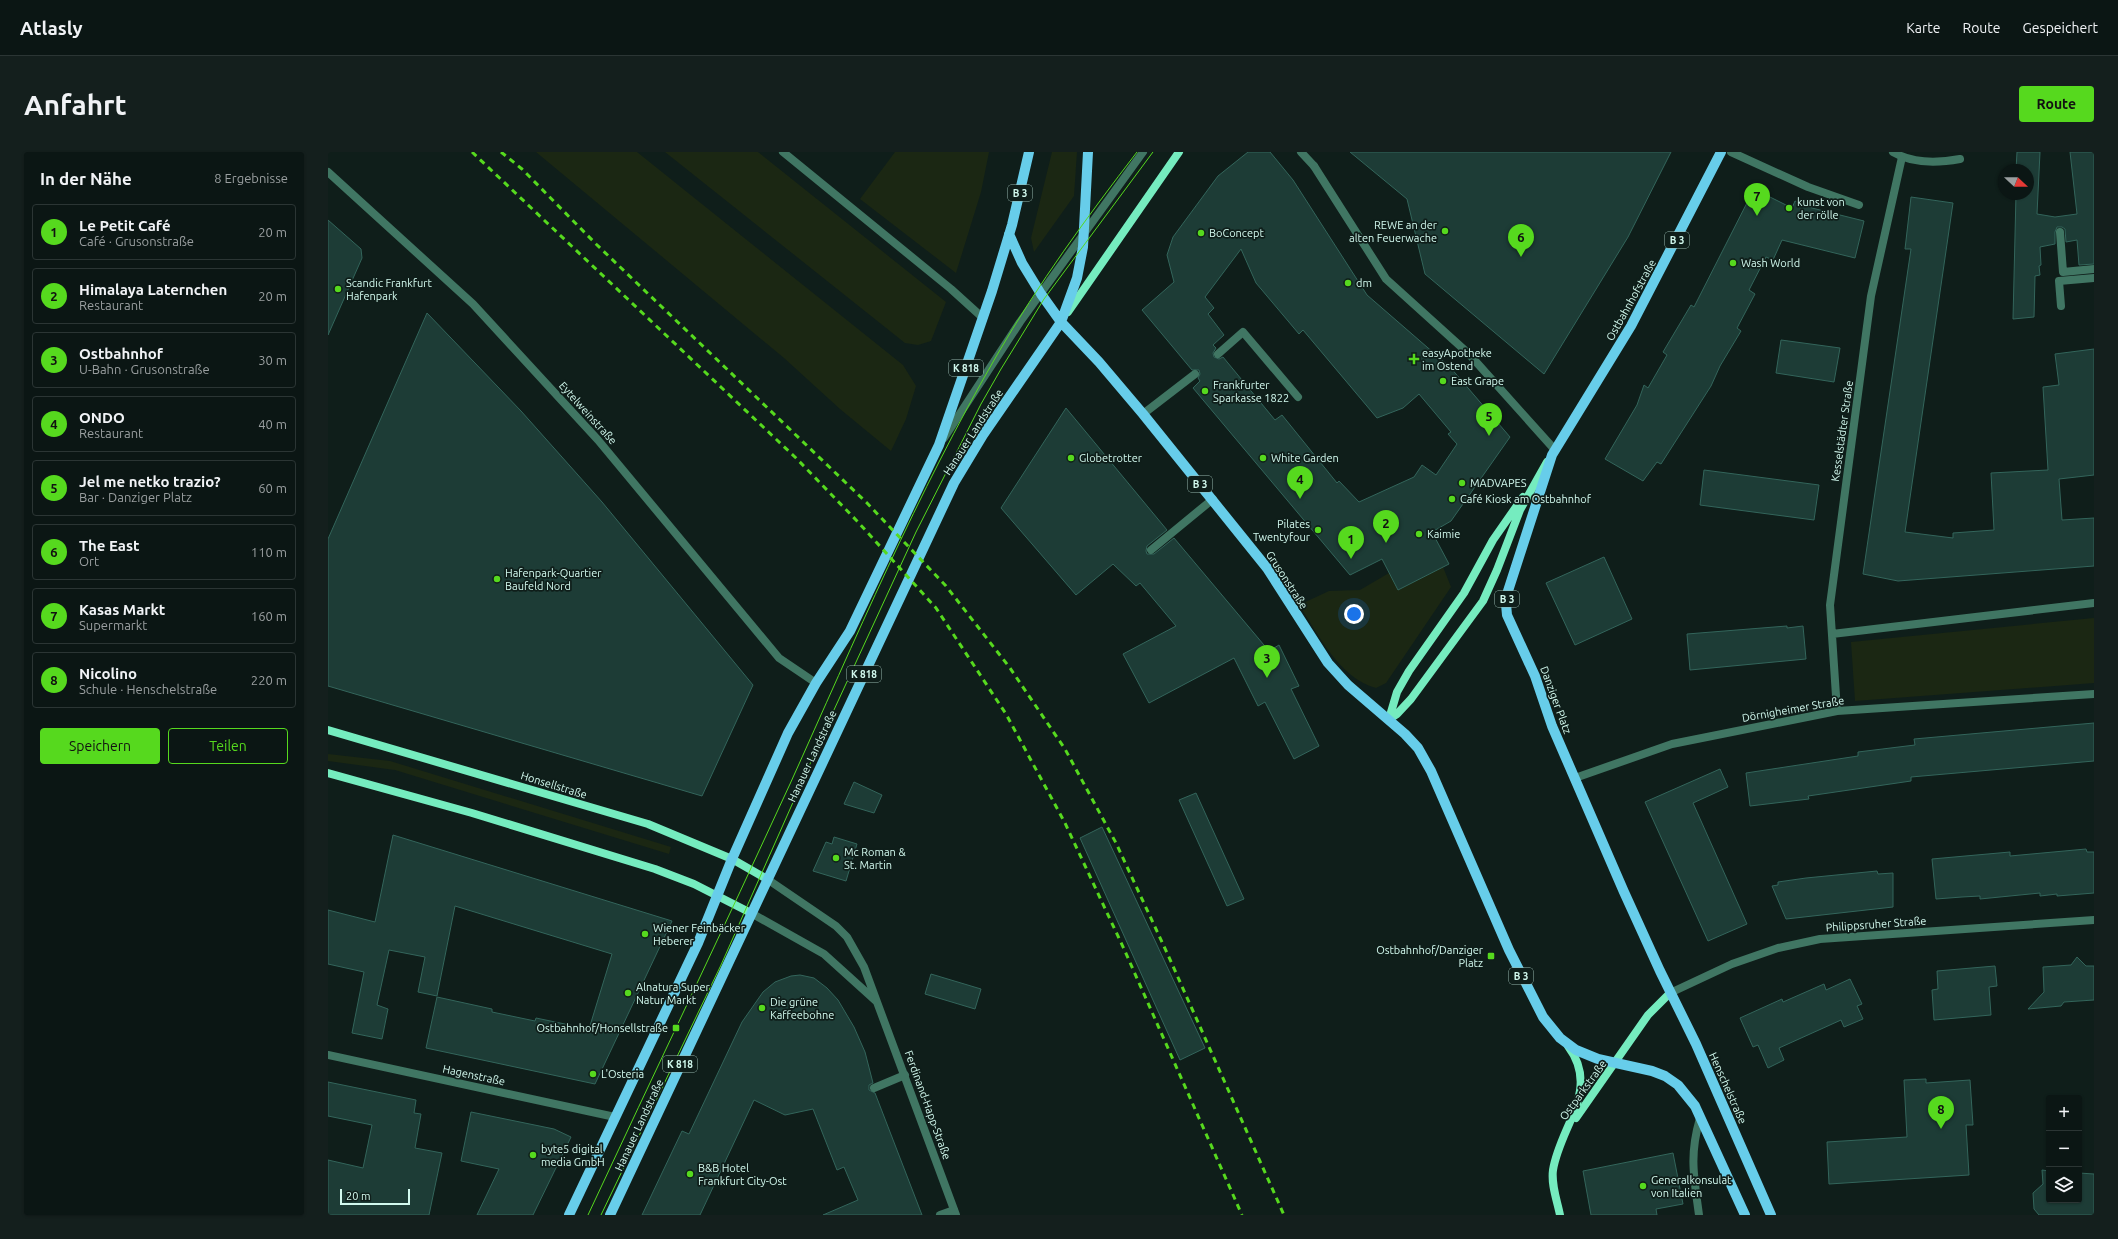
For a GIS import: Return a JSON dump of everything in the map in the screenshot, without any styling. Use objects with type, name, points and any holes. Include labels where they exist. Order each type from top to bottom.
[{"type":"main road","name":"Hanauer Landstraße","points":[[569,1215],[698,943],[732,859],[788,733],[816,683],[850,631],[939,445],[992,291],[1009,234],[1029,152]]},
{"type":"main road","name":"Hanauer Landstraße","points":[[610,1215],[957,476],[983,435],[1061,322],[1077,278],[1084,234],[1088,152]]},
{"type":"main road","name":"Ostbahnhofstraße","points":[[1553,453],[1631,326],[1721,152]]},
{"type":"main road","name":"B 3","points":[[1009,234],[1022,263],[1041,294],[1061,322]]},
{"type":"main road","name":"Grusonstraße","points":[[1061,322],[1099,362],[1213,499],[1267,568],[1314,645],[1331,667],[1348,685],[1389,719]]},
{"type":"main road","name":"Danziger Platz","points":[[1553,453],[1508,591],[1506,610],[1535,676],[1552,726],[1660,971]]},
{"type":"main road","name":"B 3","points":[[1389,719],[1418,748],[1431,771],[1528,990],[1543,1017],[1567,1044],[1591,1056],[1643,1068],[1670,1080],[1690,1098],[1745,1215]]},
{"type":"main road","name":"Henschelstraße","points":[[1660,971],[1696,1044],[1771,1215]]},
{"type":"street","points":[[783,152],[950,289],[983,318]]},
{"type":"street","name":"Hanauer Landstraße","points":[[939,445],[1041,294],[1143,152]]},
{"type":"street","name":"Hanauer Landstraße","points":[[1061,322],[1179,152]]},
{"type":"street","points":[[1301,152],[1314,166],[1386,279],[1469,354],[1553,453],[1537,478],[1498,531],[1464,593],[1409,671],[1398,692],[1389,719]]},
{"type":"street","points":[[1731,152],[1808,187],[1859,205]]},
{"type":"street","points":[[1893,152],[1902,157],[1943,162],[1960,159]]},
{"type":"street","name":"Kesselstädter Straße","points":[[1837,711],[1830,605],[1871,296],[1902,157]]},
{"type":"street","name":"Eytelweinstraße","points":[[328,172],[473,304],[598,440],[779,658],[816,683]]},
{"type":"street","points":[[2060,232],[2063,272],[2094,269]]},
{"type":"street","points":[[2061,306],[2059,281],[2094,278]]},
{"type":"street","points":[[1218,354],[1243,332],[1298,397]]},
{"type":"street","points":[[1143,414],[1195,374]]},
{"type":"street","points":[[1389,719],[1397,714],[1411,699],[1483,601],[1497,570],[1520,510],[1537,478]]},
{"type":"street","points":[[1151,550],[1213,499]]},
{"type":"street","points":[[1832,634],[2094,603]]},
{"type":"street","name":"Dörnigheimer Straße","points":[[1576,778],[1672,744],[1837,711],[2094,694]]},
{"type":"street","name":"Honsellstraße","points":[[328,730],[648,824],[732,859],[767,879]]},
{"type":"street","points":[[328,773],[583,846],[671,874],[717,895],[751,913]]},
{"type":"street","name":"Ferdinand-Happ-Straße","points":[[767,879],[836,926],[847,937],[864,967],[955,1212]]},
{"type":"street","name":"Ferdinand-Happ-Straße","points":[[751,913],[824,954],[878,1003]]},
{"type":"street","name":"Philippsruher Straße","points":[[1670,993],[1732,964],[1778,948],[1820,939],[2094,920]]},
{"type":"street","points":[[1616,1062],[1648,1016],[1670,993]]},
{"type":"street","name":"Ostparkstraße","points":[[1560,1215],[1552,1177],[1557,1154],[1579,1097],[1581,1080],[1577,1061],[1567,1044]]},
{"type":"street","name":"Hagenstraße","points":[[328,1055],[615,1118]]},
{"type":"street","name":"Ostparkstraße","points":[[1567,1130],[1616,1062]]},
{"type":"street","points":[[874,1088],[905,1075]]},
{"type":"street","points":[[1699,1215],[1692,1164],[1694,1140],[1700,1118]]},
{"type":"street","points":[[940,1215],[955,1212]]},
{"type":"green space","points":[[536,152],[637,152],[903,365],[916,386],[906,419],[891,451],[840,409],[784,358]]},
{"type":"green space","points":[[665,152],[758,152],[946,302],[931,341],[918,345],[905,343]]},
{"type":"green space","points":[[895,152],[989,152],[981,192],[956,273],[860,199]]},
{"type":"green space","points":[[1052,152],[1077,152],[1074,196],[1034,252],[1031,238]]},
{"type":"green space","points":[[1443,567],[1451,587],[1386,683],[1376,688],[1363,683],[1351,675],[1341,665],[1322,642],[1299,605],[1329,591],[1360,590],[1389,573],[1398,590]]},
{"type":"green space","points":[[2094,618],[2094,683],[1855,701],[1851,642]]},
{"type":"green space","points":[[328,754],[390,761],[671,847],[669,854],[395,770],[328,761]]},
{"type":"building","points":[[1248,152],[1270,152],[1293,180],[1367,295],[1450,367],[1510,437],[1451,521],[1432,532],[1449,564],[1398,590],[1382,559],[1350,575],[1193,388],[1200,381],[1198,378],[1200,374],[1199,370],[1192,370],[1142,310],[1174,282],[1167,255],[1173,237],[1218,176]],"holes":[[[1241,249],[1256,283],[1299,334],[1303,330],[1377,418],[1403,408],[1419,394],[1451,432],[1448,434],[1457,444],[1436,475],[1422,465],[1414,477],[1359,502],[1339,481],[1337,483],[1282,415],[1275,420],[1223,357],[1219,359],[1214,357],[1213,353],[1216,348],[1213,345],[1224,335],[1208,314],[1214,308],[1205,297]]]},
{"type":"building","points":[[1350,152],[1671,152],[1628,237],[1544,374],[1425,274],[1407,199]]},
{"type":"building","points":[[2017,152],[2040,152],[2037,214],[2055,217],[2077,214],[2070,152],[2094,152],[2094,264],[2079,265],[2077,240],[2066,242],[2065,229],[2062,227],[2057,227],[2055,232],[2055,244],[2040,247],[2041,265],[2039,266],[2040,275],[2035,276],[2034,317],[2013,319],[2016,200],[2034,200],[2034,164],[2016,164]]},
{"type":"building","points":[[1754,189],[1792,208],[1795,201],[1812,208],[1864,221],[1855,258],[1782,240],[1773,260],[1766,257],[1749,290],[1755,294],[1737,328],[1741,331],[1720,366],[1711,386],[1661,464],[1657,462],[1643,481],[1605,459],[1637,405],[1644,385],[1648,388],[1667,355],[1663,352],[1691,305],[1694,307]]},
{"type":"building","points":[[1911,197],[1953,203],[1905,532],[1953,538],[1953,533],[1994,530],[1991,473],[2048,470],[2043,387],[2059,385],[2055,354],[2094,349],[2094,475],[2059,479],[2062,520],[2094,518],[2094,566],[1898,581],[1863,574],[1911,249],[1905,249]]},
{"type":"building","name":"Scandic Frankfurt Hafenpark","points":[[328,220],[361,249],[362,258],[328,335]]},
{"type":"building","name":"Hafenpark-Quartier Baufeld Nord","points":[[427,313],[521,411],[602,502],[753,685],[702,796],[328,686],[328,539]]},
{"type":"building","points":[[1781,340],[1840,348],[1834,382],[1776,373]]},
{"type":"building","points":[[1066,408],[1167,530],[1147,546],[1147,554],[1154,554],[1174,538],[1269,651],[1279,645],[1299,686],[1291,689],[1319,746],[1294,759],[1265,702],[1258,706],[1234,658],[1149,703],[1123,654],[1176,626],[1140,583],[1136,586],[1113,564],[1076,595],[1001,508]]},
{"type":"building","points":[[1704,470],[1819,485],[1814,520],[1700,505]]},
{"type":"building","points":[[1604,557],[1632,619],[1575,645],[1546,583]]},
{"type":"building","points":[[1787,626],[1787,628],[1803,626],[1806,659],[1690,670],[1687,634]]},
{"type":"building","points":[[2094,723],[2094,761],[1911,777],[1911,781],[1808,796],[1809,799],[1750,806],[1746,773],[1858,756],[1858,752],[1915,745],[1914,739]]},
{"type":"building","points":[[1720,769],[1728,787],[1693,803],[1747,924],[1708,941],[1645,802]]},
{"type":"building","points":[[854,782],[882,795],[874,813],[844,804]]},
{"type":"building","points":[[1196,793],[1244,899],[1227,906],[1179,800]]},
{"type":"building","points":[[1102,827],[1205,1048],[1180,1060],[1080,838]]},
{"type":"building","points":[[393,835],[672,921],[595,1084],[426,1048],[437,997],[492,1009],[492,1012],[535,1021],[536,1018],[589,1029],[612,954],[455,906],[437,996],[418,992],[425,957],[389,950],[377,1005],[388,1009],[382,1039],[352,1033],[364,972],[328,964],[328,910],[375,922]]},
{"type":"building","name":"Mc Roman & St. Martin","points":[[834,837],[857,844],[846,881],[813,871],[826,842],[832,844]]},
{"type":"building","points":[[2086,849],[2087,852],[2094,852],[2094,893],[2040,896],[2040,893],[1980,899],[1980,896],[1936,899],[1932,859],[2010,852],[2010,856]]},
{"type":"building","points":[[1877,871],[1878,874],[1893,873],[1893,907],[1786,919],[1772,886],[1778,885],[1778,882],[1806,878]]},
{"type":"building","points":[[2077,957],[2086,966],[2094,966],[2094,1000],[2064,1002],[2061,1006],[2028,1009],[2044,992],[2043,967],[2071,965]]},
{"type":"building","points":[[1995,966],[1997,986],[1989,987],[1991,1015],[1934,1020],[1932,990],[1938,989],[1937,971]]},
{"type":"building","points":[[931,974],[981,989],[975,1009],[925,994]]},
{"type":"building","points":[[800,975],[814,978],[827,988],[838,1000],[854,1027],[865,1052],[873,1083],[869,1085],[869,1090],[875,1093],[922,1215],[823,1215],[858,1200],[844,1167],[837,1170],[813,1109],[785,1115],[754,1100],[700,1215],[642,1215],[682,1131],[689,1134],[742,1022],[763,992],[775,982],[791,976]]},
{"type":"building","points":[[1850,979],[1862,1004],[1857,1006],[1863,1019],[1844,1027],[1841,1020],[1779,1048],[1784,1060],[1768,1068],[1758,1045],[1753,1047],[1740,1018],[1782,999],[1783,1002],[1824,984],[1826,990]]},
{"type":"building","points":[[1926,1079],[1926,1083],[1970,1080],[1973,1125],[1966,1125],[1969,1175],[1829,1184],[1827,1142],[1907,1137],[1904,1080]]},
{"type":"building","points":[[328,1082],[416,1100],[414,1113],[421,1114],[415,1148],[442,1153],[429,1215],[328,1215],[328,1160],[363,1168],[372,1125],[328,1116]]},
{"type":"building","points":[[471,1112],[554,1129],[571,1137],[533,1215],[477,1215],[499,1169],[461,1161]]},
{"type":"building","points":[[1673,1153],[1683,1204],[1656,1209],[1657,1215],[1591,1215],[1583,1171]]},
{"type":"building","points":[[2042,1170],[2046,1171],[2046,1203],[2082,1203],[2082,1173],[2094,1174],[2094,1215],[2039,1215],[2034,1209],[2033,1193],[2043,1184]]},
{"type":"tram line","points":[[588,1215],[765,838],[913,513],[940,460],[997,355],[1029,302],[1082,226],[1137,152]]},
{"type":"tram line","points":[[601,1215],[721,965],[833,712],[916,532],[981,404],[1044,299],[1153,152]]},
{"type":"railway","points":[[472,152],[796,458],[858,522],[936,608],[1006,714],[1065,823],[1124,949],[1242,1215]]},
{"type":"railway","points":[[501,152],[522,169],[596,244],[867,503],[946,586],[1010,668],[1065,749],[1116,843],[1168,955],[1284,1215]]},
{"type":"place","name":"kunst von der rölle","points":[[1789,208]]},
{"type":"place","name":"Kasas Markt","points":[[1757,216]]},
{"type":"place","name":"REWE an der alten Feuerwache","points":[[1445,231]]},
{"type":"place","name":"BoConcept","points":[[1201,233]]},
{"type":"place","name":"The East","points":[[1521,257]]},
{"type":"place","name":"Wash World","points":[[1733,263]]},
{"type":"place","name":"dm","points":[[1348,283]]},
{"type":"place","name":"Scandic Frankfurt Hafenpark","points":[[338,289]]},
{"type":"place","name":"easyApotheke im Ostend","points":[[1414,359]]},
{"type":"place","name":"East Grape","points":[[1443,381]]},
{"type":"place","name":"Frankfurter Sparkasse 1822","points":[[1205,391]]},
{"type":"place","name":"Jel me netko trazio?","points":[[1489,436]]},
{"type":"place","name":"Globetrotter","points":[[1071,458]]},
{"type":"place","name":"White Garden","points":[[1263,458]]},
{"type":"place","name":"MADVAPES","points":[[1462,483]]},
{"type":"place","name":"ONDO","points":[[1300,499]]},
{"type":"place","name":"Café Kiosk am Ostbahnhof","points":[[1452,499]]},
{"type":"place","name":"Pilates Twentyfour","points":[[1318,530]]},
{"type":"place","name":"Kaimie","points":[[1419,534]]},
{"type":"place","name":"Himalaya Laternchen","points":[[1386,543]]},
{"type":"place","name":"Le Petit Café","points":[[1351,559]]},
{"type":"place","name":"Hafenpark-Quartier Baufeld Nord","points":[[497,579]]},
{"type":"place","name":"Ostbahnhof","points":[[1267,678]]},
{"type":"place","name":"Mc Roman & St. Martin","points":[[836,858]]},
{"type":"place","name":"Wiener Feinbäcker Heberer","points":[[645,934]]},
{"type":"place","name":"Ostbahnhof/Danziger Platz","points":[[1491,956]]},
{"type":"place","name":"Alnatura Super Natur Markt","points":[[628,993]]},
{"type":"place","name":"Die grüne Kaffeebohne","points":[[762,1008]]},
{"type":"place","name":"Ostbahnhof/Honsellstraße","points":[[676,1028]]},
{"type":"place","name":"L'Osteria","points":[[593,1074]]},
{"type":"place","name":"Nicolino","points":[[1941,1129]]},
{"type":"place","name":"byte5 digital media GmbH","points":[[533,1155]]},
{"type":"place","name":"B&B Hotel Frankfurt City-Ost","points":[[690,1174]]},
{"type":"place","name":"Generalkonsulat von Italien","points":[[1643,1186]]}]
